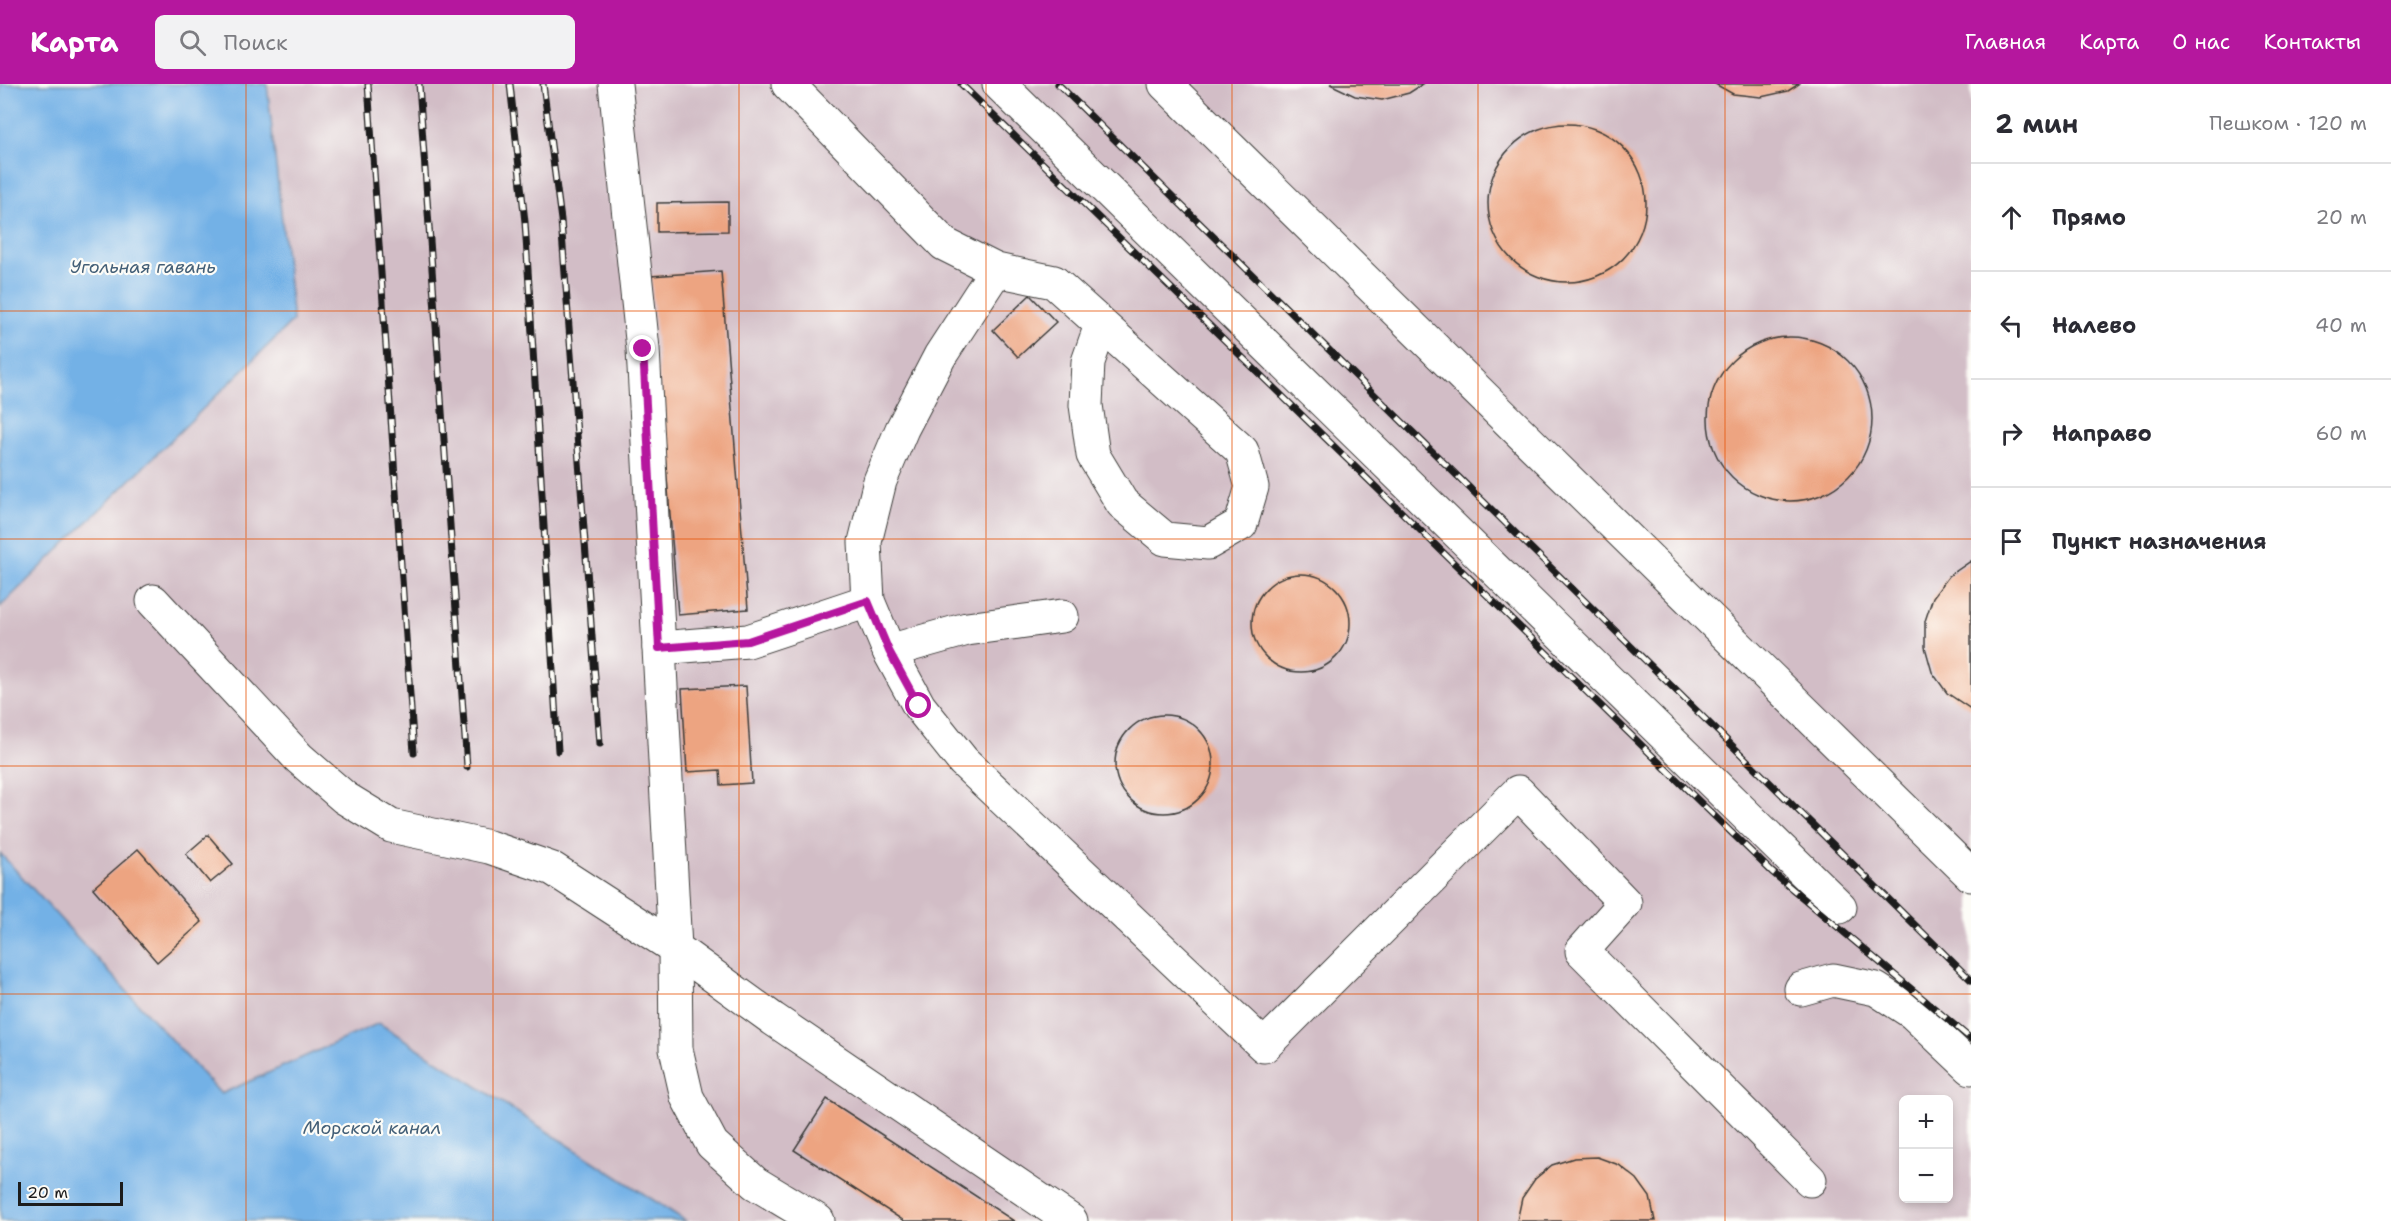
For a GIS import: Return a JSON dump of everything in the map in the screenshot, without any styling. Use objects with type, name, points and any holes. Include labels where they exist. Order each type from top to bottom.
[{"type":"lane","points":[[615,84],[643,349],[675,948],[676,1049],[692,1106],[712,1144],[755,1183],[818,1221]]},
{"type":"lane","points":[[788,84],[944,244],[996,270],[1054,282],[1242,451],[1252,487],[1242,524],[1208,543],[1165,539],[1122,503],[1094,455],[1086,405],[1088,362],[1101,325]]},
{"type":"lane","points":[[999,84],[1840,907]]},
{"type":"lane","points":[[1165,84],[1971,875]]},
{"type":"lane","points":[[996,270],[939,356],[902,429],[880,481],[865,542],[868,601],[889,651],[919,706],[963,761],[1264,1046],[1518,792],[1625,903],[1582,951],[1810,1180]]},
{"type":"lane","points":[[153,601],[299,758],[345,798],[391,826],[489,847],[553,869],[675,948],[773,1019],[1071,1221]]},
{"type":"lane","points":[[659,648],[748,641],[868,601]]},
{"type":"lane","points":[[889,651],[967,629],[1062,616]]},
{"type":"lane","points":[[1801,989],[1833,980],[1876,989],[1913,1013],[1971,1068]]},
{"type":"shaded area","points":[[267,84],[1971,84],[1971,1221],[686,1221],[379,1024],[222,1095],[0,853],[0,607],[293,321]]},
{"type":"water","name":"Угольная гавань","points":[[0,84],[267,84],[293,321],[0,607]]},
{"type":"water","name":"Морской канал","points":[[0,853],[221,1094],[379,1023],[686,1221],[0,1221]]},
{"type":"building","points":[[1330,84],[1423,84],[1409,93],[1382,100],[1355,96]]},
{"type":"building","points":[[1715,84],[1799,84],[1788,91],[1761,97],[1733,94]]},
{"type":"building","points":[[1567,124],[1582,125],[1597,130],[1611,137],[1623,147],[1633,159],[1640,173],[1645,188],[1645,218],[1640,233],[1633,247],[1623,259],[1611,269],[1597,276],[1582,281],[1567,282],[1552,281],[1537,276],[1523,269],[1511,259],[1501,247],[1494,233],[1489,218],[1488,203],[1489,188],[1494,173],[1501,159],[1511,147],[1523,137],[1537,130],[1552,125]]},
{"type":"building","points":[[728,202],[728,231],[657,232],[657,203]]},
{"type":"building","points":[[721,271],[748,609],[678,615],[651,276]]},
{"type":"building","points":[[1030,295],[1056,322],[1018,357],[993,330]]},
{"type":"building","points":[[1790,337],[1806,338],[1822,343],[1836,350],[1848,361],[1859,373],[1866,387],[1871,403],[1871,435],[1866,451],[1859,465],[1848,477],[1836,488],[1822,495],[1806,500],[1790,501],[1774,500],[1758,495],[1744,488],[1732,477],[1721,465],[1714,451],[1709,435],[1708,419],[1709,403],[1714,387],[1721,373],[1732,361],[1744,350],[1758,343],[1774,338]]},
{"type":"building","points":[[1971,561],[1971,709],[1947,693],[1932,672],[1925,647],[1925,621],[1933,597],[1949,576]]},
{"type":"building","points":[[1301,574],[1320,578],[1336,588],[1346,604],[1350,623],[1346,642],[1336,658],[1320,668],[1301,672],[1282,668],[1266,658],[1256,642],[1252,623],[1256,604],[1266,588],[1282,578]]},
{"type":"building","points":[[746,686],[752,783],[721,785],[720,770],[687,772],[682,689]]},
{"type":"building","points":[[1164,715],[1183,719],[1199,729],[1209,745],[1213,764],[1209,783],[1199,799],[1183,809],[1164,813],[1145,809],[1129,799],[1119,783],[1115,764],[1119,745],[1129,729],[1145,719]]},
{"type":"building","points":[[208,835],[233,864],[210,883],[186,854]]},
{"type":"building","points":[[138,849],[202,922],[157,962],[93,888]]},
{"type":"building","points":[[827,1099],[1014,1221],[904,1221],[794,1150]]},
{"type":"building","points":[[1597,1157],[1619,1165],[1637,1179],[1650,1197],[1655,1221],[1517,1221],[1522,1198],[1535,1179],[1552,1165],[1574,1158]]},
{"type":"railway","points":[[368,84],[414,753]]},
{"type":"railway","points":[[419,84],[467,767]]},
{"type":"railway","points":[[510,84],[525,222],[558,751]]},
{"type":"railway","points":[[543,84],[561,220],[600,744]]},
{"type":"railway","points":[[961,84],[1772,872],[1971,1039]]},
{"type":"railway","points":[[1058,84],[1971,980]]},
{"type":"route","points":[[643,349],[659,648],[748,641],[868,601],[889,651],[919,706]]}]
